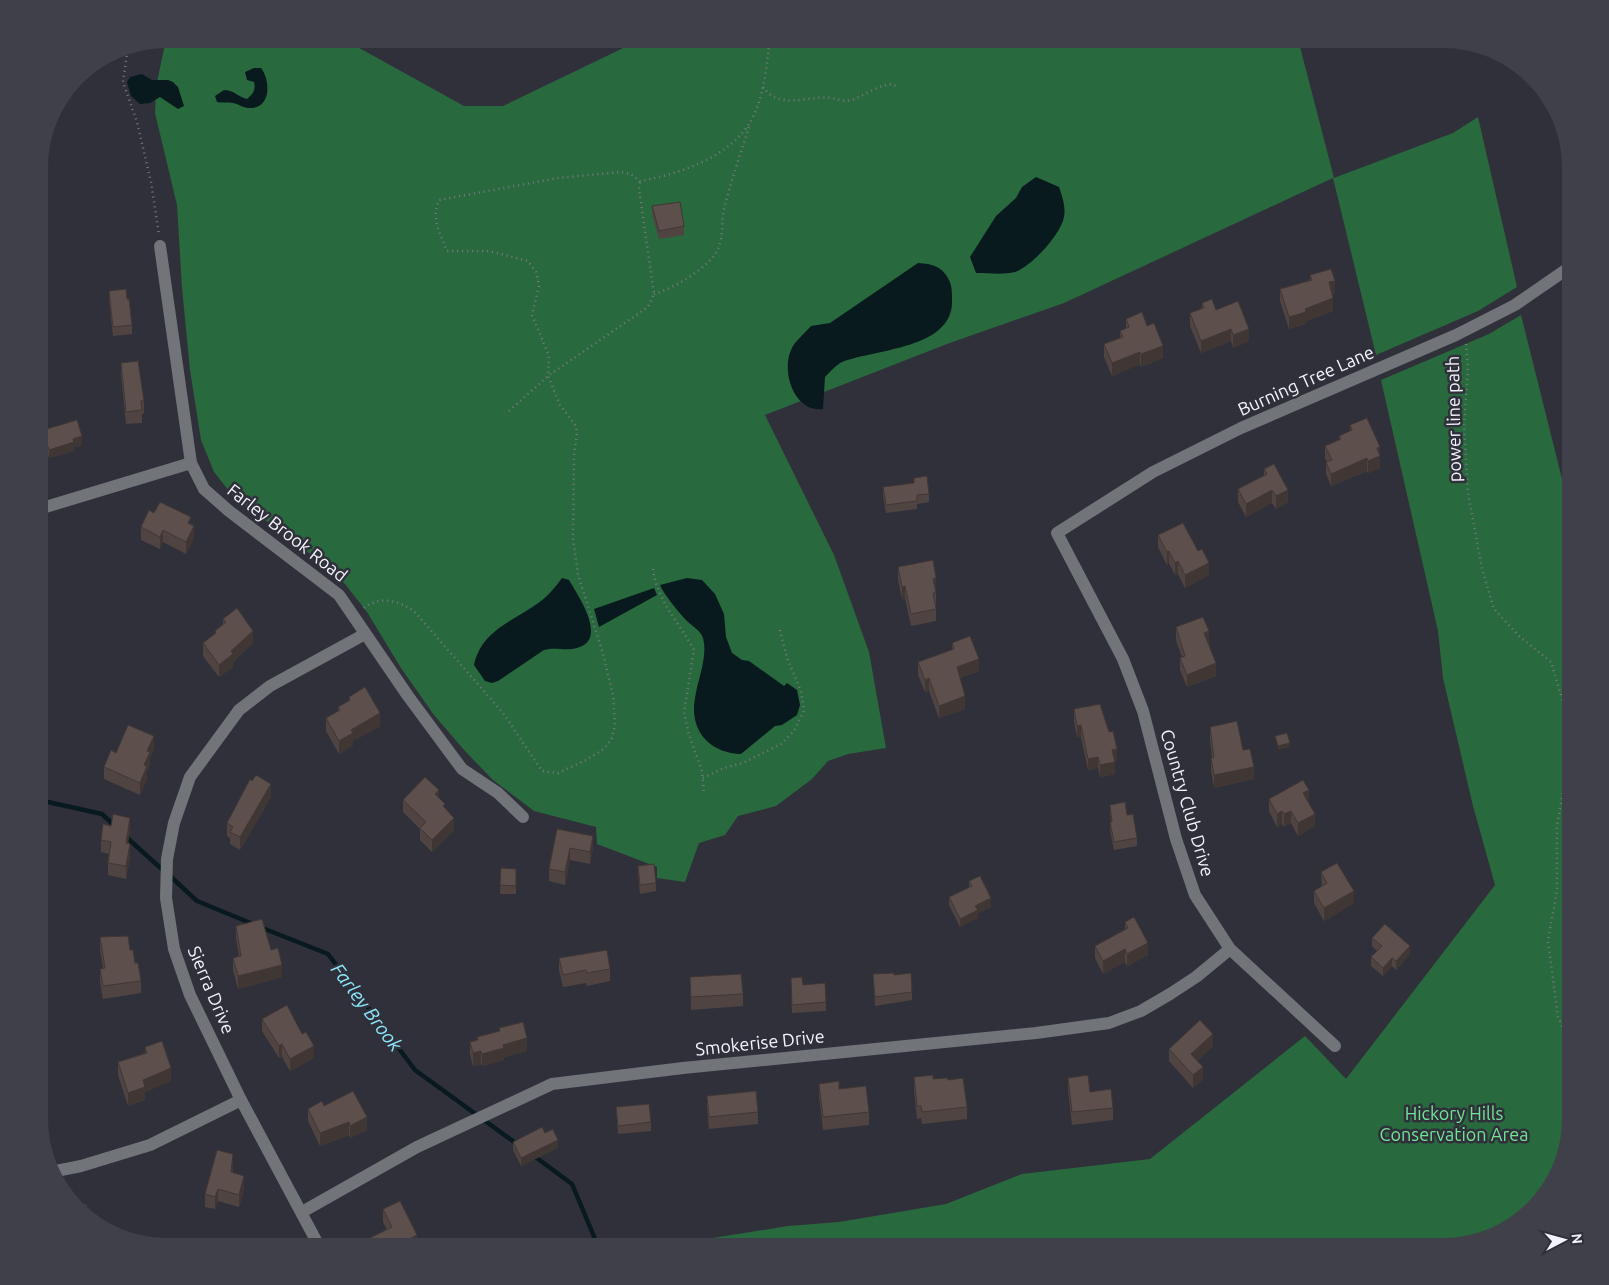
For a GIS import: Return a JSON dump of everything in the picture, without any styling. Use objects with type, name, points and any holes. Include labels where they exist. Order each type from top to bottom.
[{"type":"street","name":"Farley Brook Road","points":[[160,246],[191,462],[204,488],[229,511],[339,594],[365,634],[462,769],[498,792],[523,817]]},
{"type":"street","name":"Burning Tree Lane","points":[[1058,533],[1171,464],[1242,428],[1464,330],[1515,305],[1562,273]]},
{"type":"street","points":[[48,506],[191,462]]},
{"type":"street","name":"Country Club Drive","points":[[1058,533],[1122,659],[1143,710],[1176,839],[1195,895],[1230,949],[1335,1046]]},
{"type":"street","name":"Sierra Drive","points":[[315,1238],[241,1100],[190,995],[174,949],[166,898],[167,859],[174,824],[190,777],[239,710],[270,686],[365,634]]},
{"type":"street","name":"Smokerise Drive","points":[[302,1212],[417,1147],[552,1084],[683,1068],[1036,1033],[1109,1023],[1140,1011],[1170,994],[1196,977],[1230,949]]},
{"type":"street","points":[[60,1170],[81,1166],[150,1145],[241,1100]]},
{"type":"path","points":[[654,294],[674,286],[706,264],[716,252],[723,233],[724,211],[762,87],[768,47]]},
{"type":"path","points":[[127,55],[123,82],[139,130],[151,182],[160,246]]},
{"type":"path","points":[[762,87],[773,98],[797,101],[831,98],[853,100],[885,84],[893,84],[898,88]]},
{"type":"path","points":[[362,609],[382,601],[391,601],[399,602],[414,611],[503,713],[542,771],[558,773],[577,766],[604,749],[612,738],[615,725],[613,695],[602,650],[578,575],[573,538],[574,456],[577,433],[576,426],[560,405],[548,376],[550,356],[532,314],[539,286],[536,272],[528,261],[489,251],[448,252],[439,232],[434,210],[439,200],[558,178],[620,172],[631,174],[640,181],[670,176],[715,155],[739,136],[750,122]]},
{"type":"path","points":[[509,412],[548,376],[648,307],[654,294],[639,189],[640,181]]},
{"type":"path","name":"power line path","points":[[1464,330],[1468,368],[1464,426],[1468,493],[1482,570],[1494,609],[1519,636],[1551,662],[1562,699]]},
{"type":"path","points":[[653,569],[654,580],[664,604],[694,650],[684,712],[703,778],[704,793]]},
{"type":"path","points":[[703,778],[724,768],[744,763],[781,744],[794,731],[804,711],[801,692],[787,658],[780,630]]},
{"type":"path","name":"power line path","points":[[1562,797],[1557,825],[1557,890],[1548,941],[1558,1017],[1562,1025]]},
{"type":"green space","points":[[164,47],[166,47],[357,47],[464,106],[503,106],[625,47],[1300,47],[1334,178],[1453,133],[1478,117],[1517,287],[1478,311],[1376,355],[1333,178],[1064,303],[947,344],[765,415],[834,555],[869,652],[886,748],[848,754],[828,761],[812,779],[776,806],[738,816],[725,835],[699,843],[685,882],[657,878],[657,867],[597,844],[596,827],[534,811],[493,780],[434,715],[401,668],[367,612],[345,584],[318,560],[233,496],[214,472],[201,440],[190,370],[182,288],[177,205],[155,113],[156,87]]},
{"type":"green space","name":"Hickory Hills Conservation Area","points":[[1521,315],[1562,479],[1562,1118],[1555,1157],[1546,1178],[1527,1203],[1502,1222],[1481,1231],[1442,1238],[713,1238],[788,1226],[839,1222],[946,1204],[1022,1174],[1150,1159],[1305,1036],[1346,1079],[1495,885],[1473,806],[1443,678],[1438,631],[1381,380],[1489,334]]},
{"type":"shaded area","points":[[254,68],[261,68],[266,80],[267,93],[262,104],[249,108],[233,103],[217,102],[215,96],[224,90],[231,91],[247,99],[254,92],[255,85],[254,82],[247,80],[245,72]]},
{"type":"shaded area","points":[[142,74],[152,80],[168,80],[173,82],[178,87],[184,106],[178,109],[160,97],[150,103],[140,104],[131,96],[127,82],[130,77]]},
{"type":"shaded area","points":[[1036,177],[1059,187],[1063,202],[1064,217],[1062,224],[1052,240],[1045,249],[1022,269],[1006,273],[976,273],[970,257],[996,216],[1016,198],[1022,187]]},
{"type":"shaded area","points":[[918,263],[932,265],[940,269],[950,282],[952,299],[949,316],[941,328],[911,344],[842,362],[825,377],[823,409],[813,409],[805,405],[798,398],[789,380],[788,359],[795,344],[811,326],[830,323]]},
{"type":"shaded area","points":[[562,578],[569,580],[585,608],[591,630],[589,639],[583,646],[571,649],[544,650],[498,681],[492,683],[485,681],[474,665],[484,643],[501,627],[544,599]]},
{"type":"shaded area","points":[[687,578],[702,580],[715,594],[724,614],[726,637],[732,653],[742,660],[749,661],[784,686],[787,683],[797,690],[800,705],[797,715],[782,725],[775,726],[741,754],[730,753],[711,745],[704,738],[695,721],[695,698],[704,653],[703,638],[676,609],[660,585]]},
{"type":"shaded area","points":[[654,588],[657,595],[599,627],[594,609]]},
{"type":"building","points":[[680,202],[684,226],[659,231],[652,206]]},
{"type":"building","points":[[1331,269],[1335,281],[1329,282],[1333,298],[1305,309],[1306,312],[1289,317],[1280,289],[1312,280],[1310,275]]},
{"type":"building","points":[[126,289],[132,325],[113,327],[109,291]]},
{"type":"building","points":[[1212,299],[1216,310],[1238,301],[1249,329],[1233,335],[1231,329],[1201,341],[1190,313],[1204,308],[1202,303]]},
{"type":"building","points":[[1142,312],[1147,326],[1154,323],[1163,346],[1141,354],[1140,352],[1112,363],[1104,344],[1123,337],[1120,331],[1129,327],[1126,319]]},
{"type":"building","points":[[138,361],[144,401],[141,401],[142,410],[126,412],[121,363]]},
{"type":"building","points":[[1367,418],[1380,447],[1377,448],[1380,456],[1368,461],[1367,458],[1331,474],[1326,462],[1332,460],[1325,446],[1341,439],[1339,436],[1352,430],[1350,425]]},
{"type":"building","points":[[77,420],[82,436],[73,439],[74,442],[49,450],[48,429]]},
{"type":"building","points":[[1274,464],[1288,490],[1276,496],[1272,490],[1246,504],[1238,489],[1267,474],[1264,469]]},
{"type":"building","points":[[927,476],[929,494],[917,495],[917,501],[886,505],[883,487],[914,483],[914,478]]},
{"type":"building","points":[[160,502],[191,517],[188,523],[194,526],[186,542],[163,530],[160,537],[141,527],[149,510],[154,513]]},
{"type":"building","points":[[1183,523],[1198,551],[1202,549],[1209,563],[1185,575],[1178,561],[1175,563],[1169,551],[1167,552],[1158,535]]},
{"type":"building","points":[[933,560],[936,578],[933,579],[936,593],[933,593],[936,609],[911,614],[905,586],[902,587],[898,567]]},
{"type":"building","points":[[237,608],[253,631],[231,651],[233,654],[219,665],[203,643],[226,622],[223,619]]},
{"type":"building","points":[[1203,617],[1209,631],[1204,633],[1216,663],[1187,675],[1180,658],[1185,656],[1176,627]]},
{"type":"building","points":[[970,636],[979,659],[957,667],[965,696],[939,706],[929,678],[925,680],[918,662],[954,649],[952,643]]},
{"type":"building","points":[[365,687],[380,713],[351,730],[353,733],[339,741],[326,718],[340,710],[338,707],[350,700],[349,697]]},
{"type":"building","points":[[1100,704],[1109,732],[1113,731],[1117,749],[1112,750],[1115,762],[1100,765],[1098,757],[1088,759],[1081,725],[1077,726],[1074,709]]},
{"type":"building","points":[[1237,721],[1243,750],[1250,749],[1254,767],[1214,775],[1211,758],[1214,757],[1210,727]]},
{"type":"building","points":[[128,725],[154,736],[147,751],[150,752],[144,765],[147,766],[140,783],[104,767],[111,750],[116,753]]},
{"type":"building","points":[[1287,733],[1290,743],[1278,746],[1275,736]]},
{"type":"building","points":[[256,775],[271,784],[240,837],[230,832],[233,827],[227,823],[250,779],[252,781]]},
{"type":"building","points":[[425,777],[439,790],[435,794],[445,804],[443,806],[454,818],[432,840],[420,828],[426,822],[403,800]]},
{"type":"building","points":[[1303,780],[1309,790],[1303,793],[1315,814],[1298,823],[1291,811],[1284,814],[1282,811],[1277,814],[1269,799]]},
{"type":"building","points":[[1125,802],[1127,815],[1133,814],[1137,838],[1114,842],[1110,822],[1112,822],[1110,805]]},
{"type":"building","points":[[113,814],[130,818],[126,843],[130,844],[126,866],[108,863],[111,842],[101,840],[103,824],[111,826]]},
{"type":"building","points":[[557,829],[593,836],[590,852],[570,848],[565,872],[549,869]]},
{"type":"building","points":[[1337,863],[1354,891],[1324,908],[1314,891],[1327,883],[1321,872]]},
{"type":"building","points":[[654,864],[656,883],[640,885],[638,866]]},
{"type":"building","points":[[501,868],[516,869],[516,886],[500,885]]},
{"type":"building","points":[[980,876],[991,898],[975,906],[978,910],[960,919],[949,897],[972,886],[969,881]]},
{"type":"building","points":[[1134,917],[1148,943],[1127,954],[1125,949],[1103,961],[1095,946],[1128,928],[1125,922]]},
{"type":"building","points":[[262,919],[271,950],[278,948],[282,965],[238,976],[233,958],[241,956],[236,926]]},
{"type":"building","points":[[1385,924],[1410,946],[1396,961],[1392,958],[1383,968],[1371,957],[1382,946],[1372,938]]},
{"type":"building","points":[[128,936],[130,950],[133,950],[135,963],[138,963],[141,981],[103,986],[100,969],[105,968],[100,937]]},
{"type":"building","points":[[607,950],[610,969],[587,973],[586,970],[563,975],[559,958]]},
{"type":"building","points":[[894,973],[894,975],[911,973],[912,992],[875,997],[873,974]]},
{"type":"building","points":[[741,974],[743,994],[691,997],[690,977]]},
{"type":"building","points":[[802,977],[803,985],[825,983],[826,1002],[792,1005],[791,978]]},
{"type":"building","points":[[287,1005],[302,1034],[306,1032],[314,1046],[290,1059],[282,1044],[279,1046],[262,1019]]},
{"type":"building","points":[[1200,1020],[1213,1034],[1191,1054],[1203,1067],[1193,1075],[1169,1049]]},
{"type":"building","points":[[523,1022],[527,1038],[503,1045],[504,1048],[482,1054],[481,1051],[473,1053],[470,1042],[478,1040],[477,1037],[500,1031],[499,1028]]},
{"type":"building","points":[[162,1041],[171,1068],[143,1080],[145,1087],[128,1093],[118,1062],[147,1053],[145,1047]]},
{"type":"building","points":[[933,1075],[933,1079],[963,1078],[967,1107],[922,1112],[921,1106],[917,1106],[914,1077]]},
{"type":"building","points":[[1088,1075],[1090,1092],[1111,1089],[1113,1108],[1072,1112],[1068,1078]]},
{"type":"building","points":[[839,1081],[839,1089],[866,1086],[869,1112],[823,1117],[819,1084]]},
{"type":"building","points":[[353,1091],[367,1117],[350,1126],[349,1122],[320,1133],[308,1109],[322,1101],[324,1106]]},
{"type":"building","points":[[756,1091],[758,1112],[709,1117],[707,1096]]},
{"type":"building","points":[[649,1104],[651,1122],[618,1126],[616,1107]]},
{"type":"building","points":[[542,1127],[545,1133],[553,1129],[558,1140],[521,1158],[513,1142]]},
{"type":"building","points":[[217,1150],[233,1154],[231,1172],[244,1176],[239,1195],[218,1189],[215,1197],[205,1194]]},
{"type":"building","points":[[400,1201],[417,1235],[411,1238],[370,1238],[392,1227],[383,1209]]},
{"type":"waterway","name":"Farley Brook","points":[[48,802],[102,814],[116,827]]},
{"type":"waterway","name":"Farley Brook","points":[[125,836],[164,871]]},
{"type":"waterway","name":"Farley Brook","points":[[170,876],[197,901],[253,924]]},
{"type":"waterway","name":"Farley Brook","points":[[260,927],[328,954],[415,1070],[517,1144]]},
{"type":"waterway","name":"Farley Brook","points":[[534,1156],[572,1184],[595,1238]]}]
